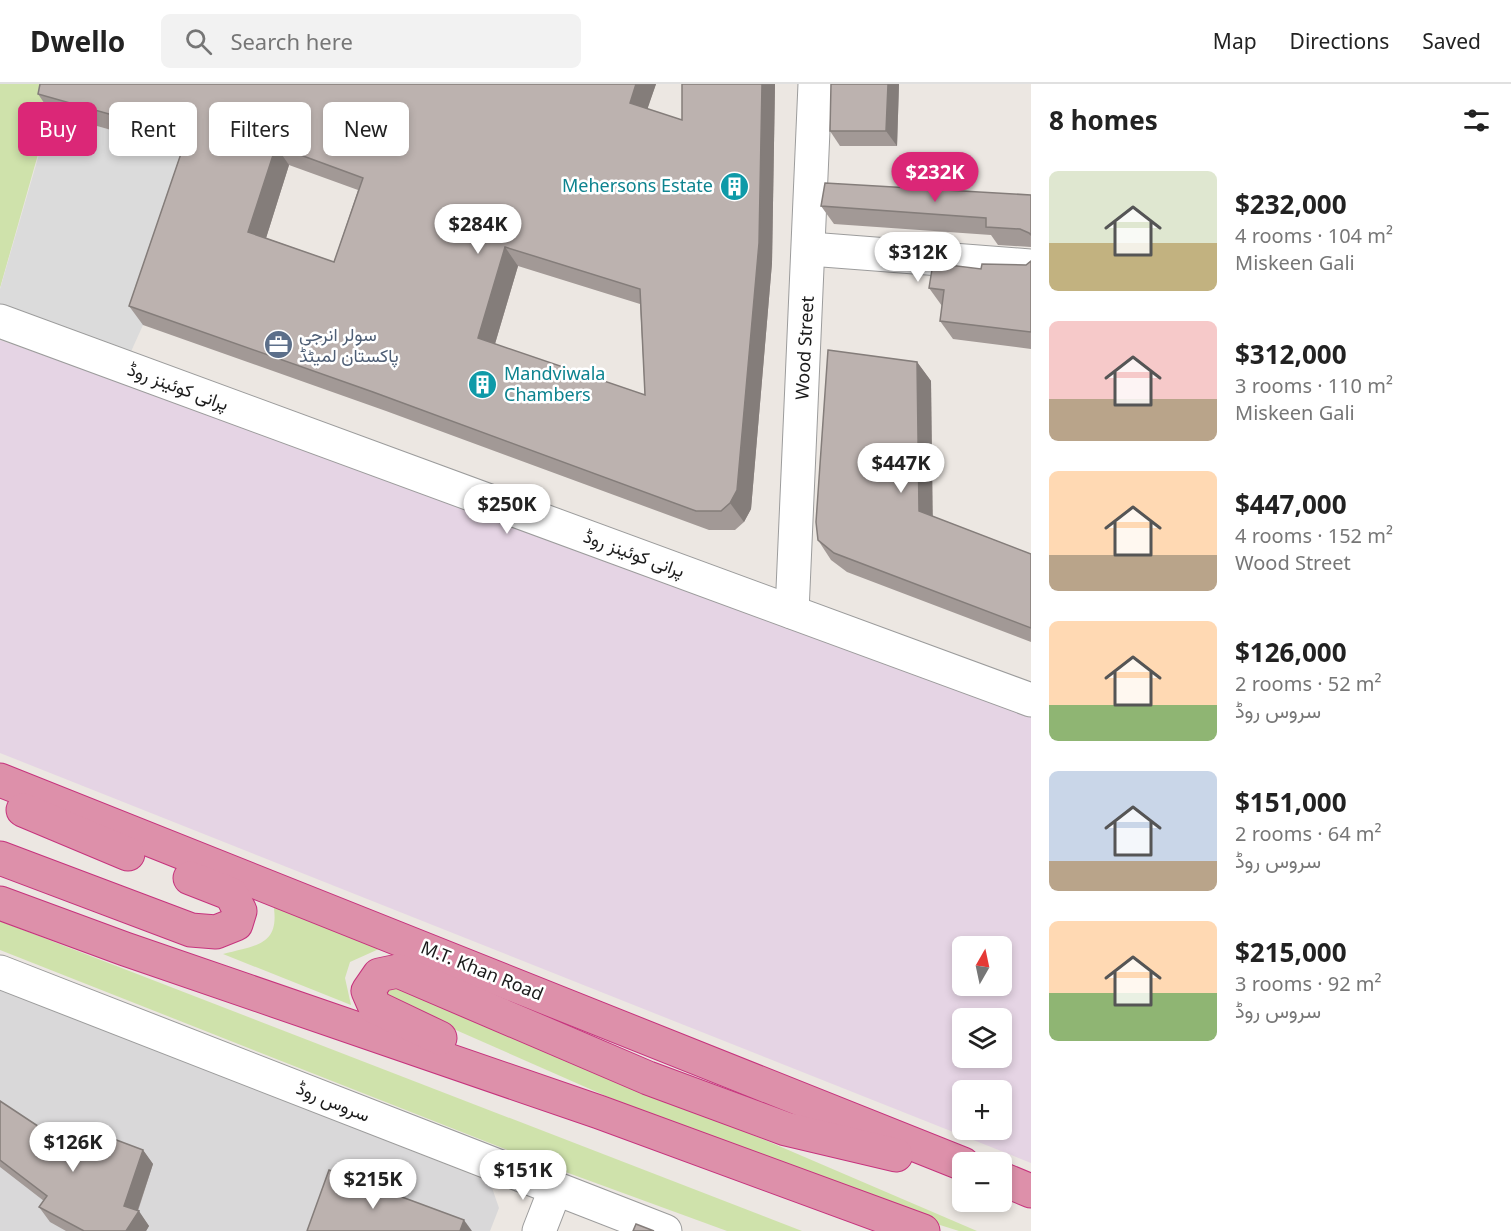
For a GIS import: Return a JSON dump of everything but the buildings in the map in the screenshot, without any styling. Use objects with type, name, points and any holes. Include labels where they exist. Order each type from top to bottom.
[{"type":"highway","name":"M.T. Khan Road","points":[[0,780],[952,1160]]},
{"type":"highway","points":[[0,799],[67,830],[231,894],[240,911],[236,924],[216,932],[191,930],[0,858]]},
{"type":"highway","points":[[0,903],[124,949],[599,1112],[923,1231]]},
{"type":"highway","points":[[599,1112],[375,1007],[368,991],[379,975],[398,972],[648,1077],[786,1129],[952,1168]]},
{"type":"street","name":"Wood Street","points":[[792,612],[810,249],[815,84]]},
{"type":"street","points":[[810,249],[1031,266]]},
{"type":"street","name":"پرانی کوئینز روڈ","points":[[0,321],[1031,700]]},
{"type":"street","name":"سروس روڈ","points":[[0,972],[665,1231]]},
{"type":"street","points":[[539,1231],[555,1190]]},
{"type":"shaded area","points":[[97,126],[109,129],[109,156],[201,155],[143,325],[124,367],[0,321],[0,289],[39,156],[97,156]]},
{"type":"shaded area","points":[[0,340],[1031,700],[1031,1163],[1012,1155],[1012,1152],[1003,1152],[973,1140],[1012,1140],[1012,1080],[952,1080],[952,1132],[0,753]]},
{"type":"shaded area","points":[[0,988],[490,1182],[499,1208],[490,1231],[0,1231]]},
{"type":"green space","points":[[0,84],[58,84],[53,102],[18,102],[18,156],[38,156],[0,288]]},
{"type":"green space","points":[[273,902],[390,944],[350,962],[345,978],[351,1005],[223,954],[256,945],[270,935],[275,916]]},
{"type":"green space","points":[[0,921],[802,1231],[727,1231],[530,1159],[0,950]]},
{"type":"green space","points":[[385,982],[396,982],[977,1231],[959,1231],[797,1180],[383,998]]},
{"type":"place","name":"Mehersons Estate","points":[[734,186]]},
{"type":"place","name":"سولر انرجی پاکستان لمیٹڈ","points":[[278,345]]},
{"type":"place","name":"Mandviwala Chambers","points":[[483,384]]}]
